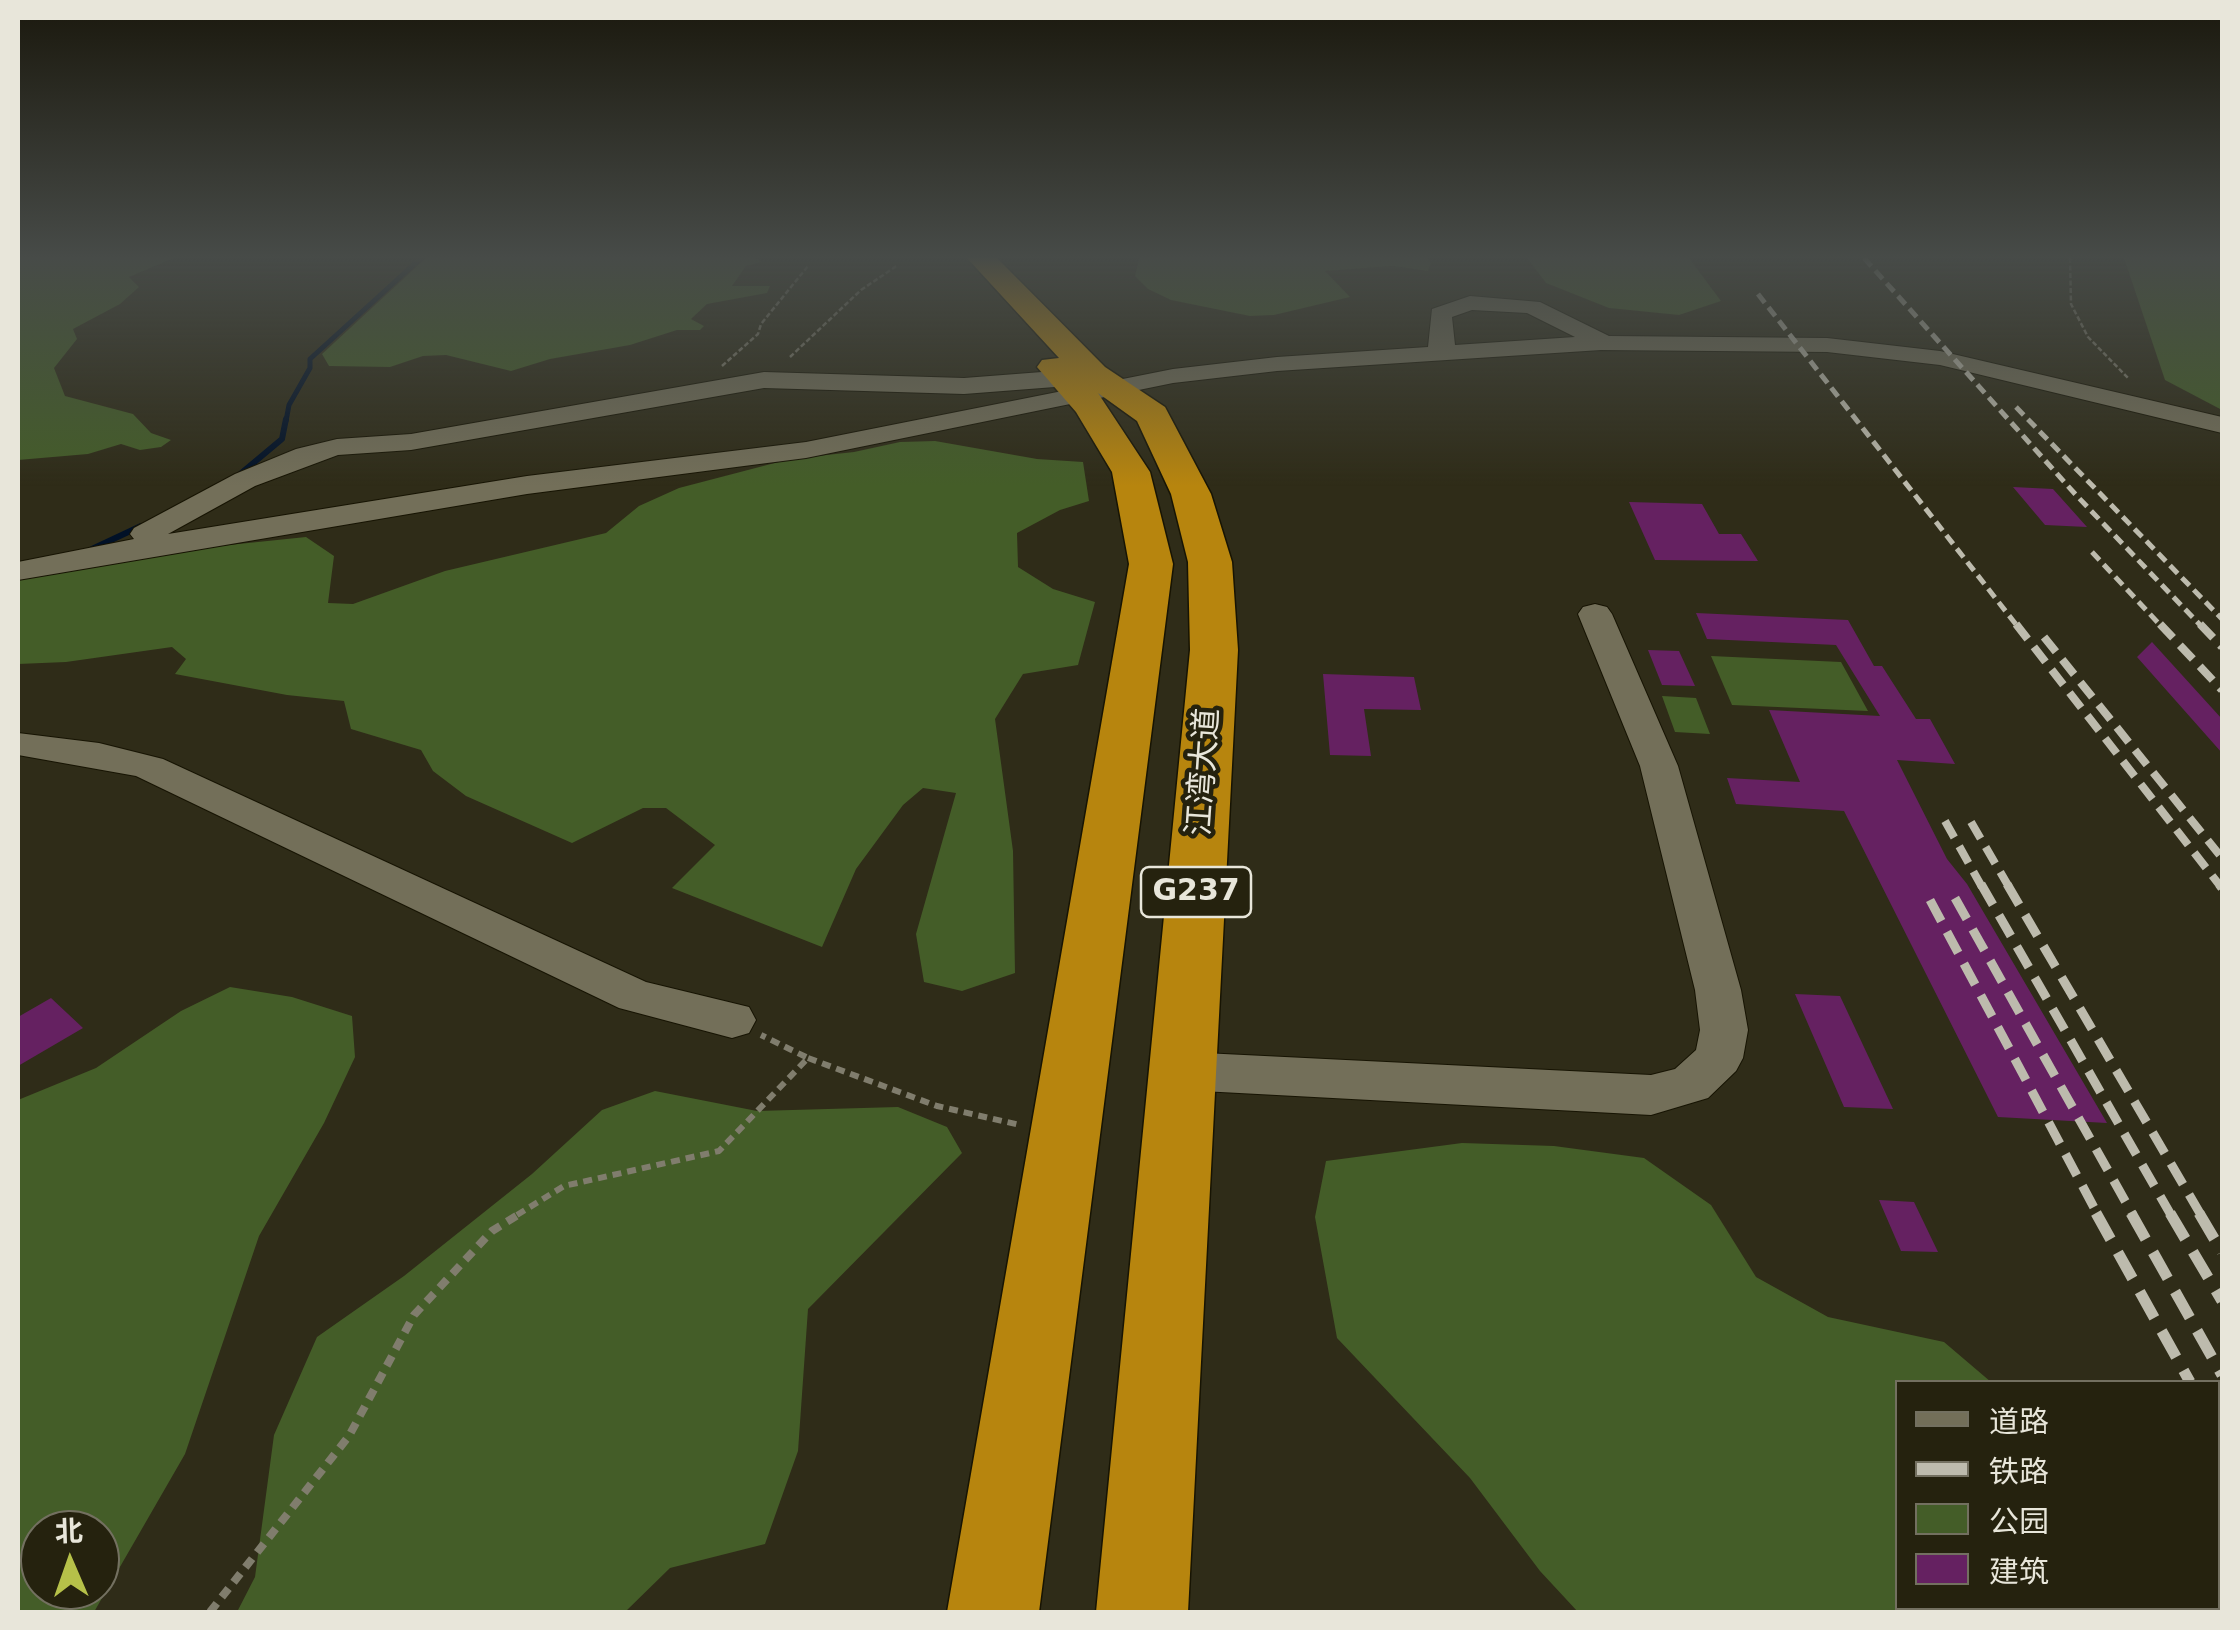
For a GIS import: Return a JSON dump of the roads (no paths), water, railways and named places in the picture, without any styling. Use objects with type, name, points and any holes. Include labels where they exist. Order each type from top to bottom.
[{"type":"highway","name":"江湾大道","points":[[1018,334],[1088,388],[1152,415],[1166,436],[1191,494],[1210,562],[1214,650],[1142,1612]]},
{"type":"highway","name":"江湾大道","points":[[993,1612],[1151,564],[1131,472],[1088,388],[1093,374],[1054,334]]},
{"type":"street","points":[[1434,354],[1443,348],[1442,334]]},
{"type":"street","points":[[1588,334],[1606,343]]},
{"type":"street","points":[[18,572],[122,550],[610,472],[806,450],[1088,388],[1195,373],[1434,354],[1606,343],[1752,342],[1888,350],[1940,358],[2222,425]]},
{"type":"street","points":[[1176,344],[1195,373]]},
{"type":"street","points":[[1195,373],[1206,365],[1238,357],[1374,349]]},
{"type":"street","points":[[122,550],[245,480],[306,455],[354,445],[411,442],[773,380],[1088,388]]},
{"type":"street","points":[[1183,1070],[1651,1095],[1691,1084],[1718,1058],[1724,1030],[1718,990],[1659,766],[1595,614]]},
{"type":"street","points":[[18,744],[99,755],[149,768],[635,996],[732,1020]]},
{"type":"waterway","points":[[286,421],[289,405],[310,368],[310,359],[337,334]]},
{"type":"waterway","points":[[239,475],[282,439],[286,419]]},
{"type":"waterway","points":[[92,549],[141,526]]},
{"type":"railway","points":[[1789,334],[2018,627]]},
{"type":"railway","points":[[1932,334],[2076,495],[2202,627]]},
{"type":"railway","points":[[2016,407],[2222,619]]},
{"type":"railway","points":[[2092,552],[2162,627]]},
{"type":"railway","points":[[2016,624],[2221,887]]},
{"type":"railway","points":[[2160,624],[2222,690]]},
{"type":"railway","points":[[2200,624],[2222,647]]},
{"type":"railway","points":[[2044,637],[2222,858]]},
{"type":"railway","points":[[1945,821],[1982,887]]},
{"type":"railway","points":[[1971,822],[2009,887]]},
{"type":"railway","points":[[1981,884],[2171,1215]]},
{"type":"railway","points":[[2007,884],[2201,1215]]},
{"type":"railway","points":[[2219,884],[2222,888]]},
{"type":"railway","points":[[1955,898],[2133,1215]]},
{"type":"railway","points":[[1930,900],[2098,1215]]},
{"type":"railway","points":[[2096,1213],[2189,1380]]},
{"type":"railway","points":[[2131,1213],[2222,1375]]},
{"type":"railway","points":[[2170,1213],[2222,1301]]},
{"type":"railway","points":[[2199,1213],[2222,1252]]},
{"type":"railway","points":[[2220,1436],[2222,1441]]}]
